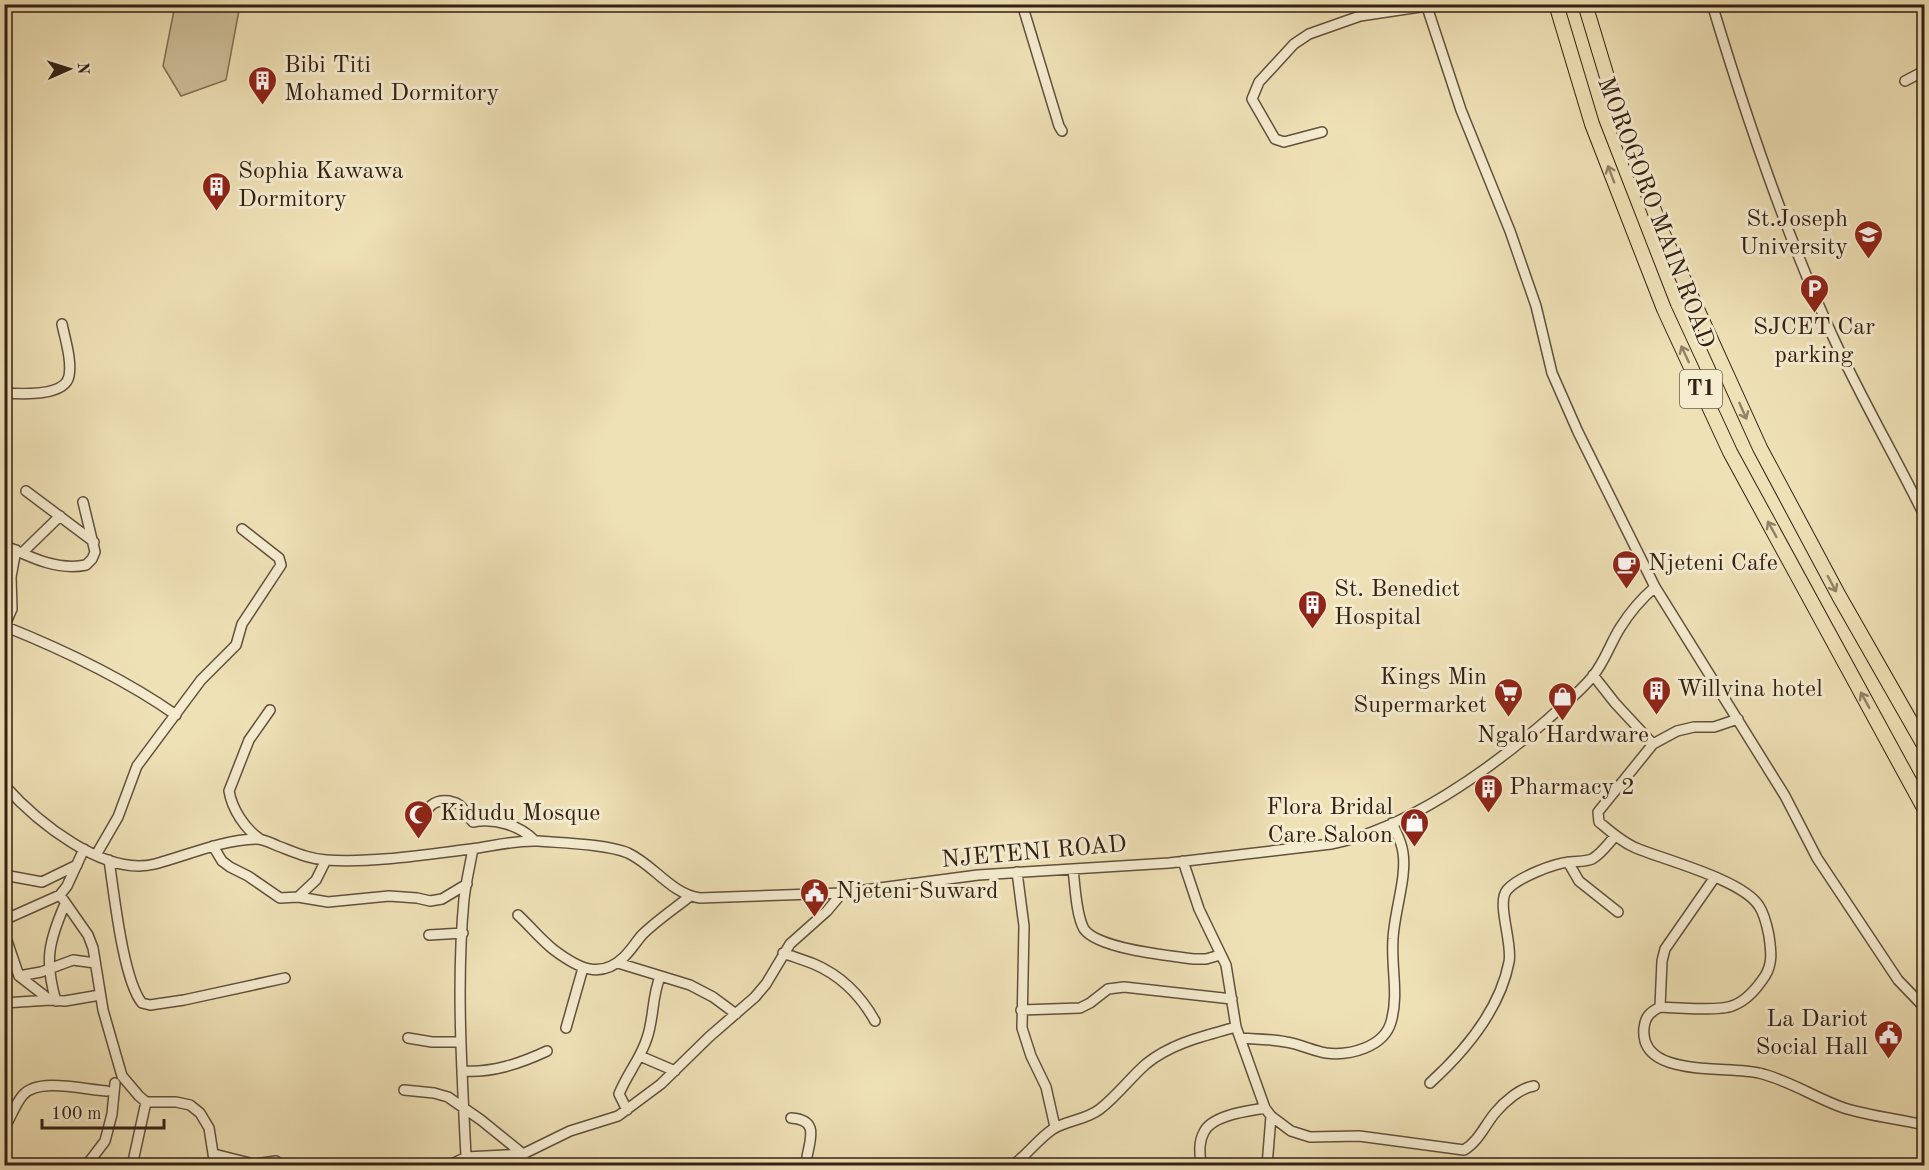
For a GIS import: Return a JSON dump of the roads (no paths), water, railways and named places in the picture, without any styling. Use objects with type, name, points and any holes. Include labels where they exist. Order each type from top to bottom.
[{"type":"highway","name":"MOROGORO MAIN ROAD","points":[[1556,4],[1592,124],[1664,309],[1730,452],[1924,808]]},
{"type":"highway","name":"MOROGORO MAIN ROAD","points":[[1585,4],[1620,120],[1662,234],[1748,422],[1839,596],[1922,741]]},
{"type":"street","points":[[1022,4],[1062,131]]},
{"type":"street","points":[[1712,4],[1763,162],[1813,293],[1834,340],[1924,515]]},
{"type":"street","points":[[1322,132],[1284,142],[1275,139],[1252,99],[1259,82],[1294,44],[1310,34],[1360,16],[1423,6],[1529,284],[1552,373],[1578,432],[1655,587],[1785,796],[1817,858],[1851,912],[1898,980],[1924,1007]]},
{"type":"street","points":[[1905,81],[1924,71]]},
{"type":"street","points":[[4,393],[54,392],[64,386],[69,379],[70,368],[62,324]]},
{"type":"street","points":[[26,491],[94,542]]},
{"type":"street","points":[[4,545],[62,567],[86,565],[95,552],[83,502]]},
{"type":"street","points":[[60,516],[20,551],[11,577],[12,609],[5,627],[75,656],[147,695],[176,715]]},
{"type":"street","points":[[96,855],[118,817],[137,766],[201,680],[236,645],[242,624],[252,606],[281,565],[279,558],[242,529]]},
{"type":"street","name":"NJETENI ROAD","points":[[689,897],[740,898],[842,893],[978,875],[1183,861],[1331,844],[1356,839],[1449,793],[1508,753],[1576,694],[1593,675],[1619,629],[1638,603],[1655,587]]},
{"type":"street","points":[[1593,675],[1653,744]]},
{"type":"street","points":[[270,711],[249,740],[229,791],[230,799],[250,833],[260,839],[305,856],[326,860],[385,858],[535,841],[613,849],[642,861],[689,897],[651,927],[618,963],[603,970],[594,971],[583,968],[554,950],[518,915]]},
{"type":"street","points":[[1738,719],[1714,727],[1694,727],[1677,731],[1653,744],[1598,812],[1599,822],[1615,836],[1635,848],[1715,877],[1746,893],[1758,904],[1766,920],[1772,958],[1769,969],[1760,984],[1743,1002],[1730,1008],[1659,1008],[1651,1012],[1645,1020],[1643,1030],[1646,1045],[1659,1058],[1686,1068],[1757,1072],[1780,1079],[1815,1097],[1844,1108],[1924,1125]]},
{"type":"street","points":[[4,785],[24,807],[84,849],[109,860],[138,866],[154,864],[213,846],[260,839]]},
{"type":"street","points":[[422,821],[433,802],[439,800],[454,802],[459,804],[473,822],[488,820],[503,822],[535,841]]},
{"type":"street","points":[[1240,1038],[1285,1041],[1326,1053],[1344,1053],[1360,1050],[1375,1043],[1385,1034],[1391,1023],[1394,1005],[1393,940],[1404,869],[1404,854],[1392,823]]},
{"type":"street","points":[[1430,1083],[1473,1035],[1493,1007],[1504,984],[1510,950],[1503,900],[1505,893],[1516,883],[1548,867],[1568,862],[1587,861],[1595,857],[1615,836]]},
{"type":"street","points":[[213,846],[222,861],[230,867],[284,898],[298,897],[327,902],[389,896],[417,898],[430,902],[467,884]]},
{"type":"street","points":[[53,1000],[49,968],[52,934],[67,886],[84,849]]},
{"type":"street","points":[[465,1157],[460,1041],[463,933],[467,884],[473,849]]},
{"type":"street","points":[[109,860],[125,954],[137,997],[142,1003],[150,1005],[184,1000],[285,978]]},
{"type":"street","points":[[298,897],[316,880],[326,860]]},
{"type":"street","points":[[1183,861],[1199,909],[1226,965],[1236,1027],[1268,1112],[1267,1166]]},
{"type":"street","points":[[1568,862],[1579,881],[1618,912]]},
{"type":"street","points":[[4,875],[42,882],[77,865]]},
{"type":"street","points":[[1073,869],[1080,918],[1085,929],[1092,936],[1112,945],[1194,959],[1206,959],[1220,955]]},
{"type":"street","points":[[1017,872],[1024,926],[1022,1028],[1031,1056],[1046,1087],[1055,1127]]},
{"type":"street","points":[[1659,1008],[1665,949],[1715,877]]},
{"type":"street","points":[[448,1166],[465,1157],[523,1154],[570,1131],[618,1116],[627,1110],[675,1071],[766,984],[783,953],[842,893]]},
{"type":"street","points":[[4,920],[63,899]]},
{"type":"street","points":[[63,899],[88,935],[93,948],[111,1046],[122,1076],[146,1102],[176,1102],[190,1105],[200,1113],[209,1128],[215,1166]]},
{"type":"street","points":[[4,932],[19,976],[53,1000]]},
{"type":"street","points":[[429,936],[463,933]]},
{"type":"street","points":[[783,953],[813,963],[846,985],[862,999],[875,1021]]},
{"type":"street","points":[[19,976],[74,960],[95,963]]},
{"type":"street","points":[[618,963],[690,985],[713,997],[736,1014]]},
{"type":"street","points":[[566,1028],[583,968]]},
{"type":"street","points":[[627,1110],[619,1094],[640,1056],[652,1024],[655,990],[660,977]]},
{"type":"street","points":[[1021,1010],[1080,1008],[1108,989],[1124,987],[1232,999]]},
{"type":"street","points":[[4,1003],[65,1001],[100,995]]},
{"type":"street","points":[[1012,1166],[1021,1162],[1038,1140],[1055,1127],[1090,1116],[1100,1110],[1131,1078],[1165,1050],[1236,1027]]},
{"type":"street","points":[[408,1038],[432,1042],[460,1041]]},
{"type":"street","points":[[462,1071],[483,1072],[498,1069],[547,1051]]},
{"type":"street","points":[[640,1056],[675,1071]]},
{"type":"street","points":[[86,1166],[105,1141],[112,1114],[115,1083]]},
{"type":"street","points":[[4,1128],[23,1095],[32,1089],[51,1085],[107,1091]]},
{"type":"street","points":[[1200,1166],[1200,1144],[1204,1130],[1212,1123],[1242,1112],[1268,1112],[1291,1131],[1310,1137],[1359,1136],[1464,1150],[1483,1131],[1495,1113],[1526,1087],[1534,1086]]},
{"type":"street","points":[[404,1090],[441,1094],[523,1154],[526,1166]]},
{"type":"street","points":[[132,1166],[135,1143],[146,1102]]},
{"type":"street","points":[[791,1118],[803,1121],[812,1133],[806,1166]]},
{"type":"street","points":[[214,1154],[254,1164],[276,1161],[281,1166]]},
{"type":"place","name":"Bibi Titi Mohamed Dormitory","points":[[263,106]]},
{"type":"place","name":"Sophia Kawawa Dormitory","points":[[217,212]]},
{"type":"place","name":"St.Joseph University","points":[[1869,260]]},
{"type":"place","name":"SJCET Car parking","points":[[1814,314]]},
{"type":"place","name":"Njeteni Cafe","points":[[1627,590]]},
{"type":"place","name":"St. Benedict Hospital","points":[[1313,630]]},
{"type":"place","name":"Willvina hotel","points":[[1656,716]]},
{"type":"place","name":"Kings Min Supermarket","points":[[1508,718]]},
{"type":"place","name":"Ngalo Hardware","points":[[1563,722]]},
{"type":"place","name":"Pharmacy 2","points":[[1488,814]]},
{"type":"place","name":"Kidudu Mosque","points":[[419,840]]},
{"type":"place","name":"Flora Bridal Care Saloon","points":[[1414,848]]},
{"type":"place","name":"Njeteni Suward","points":[[815,918]]},
{"type":"place","name":"La Dariot Social Hall","points":[[1889,1060]]}]
